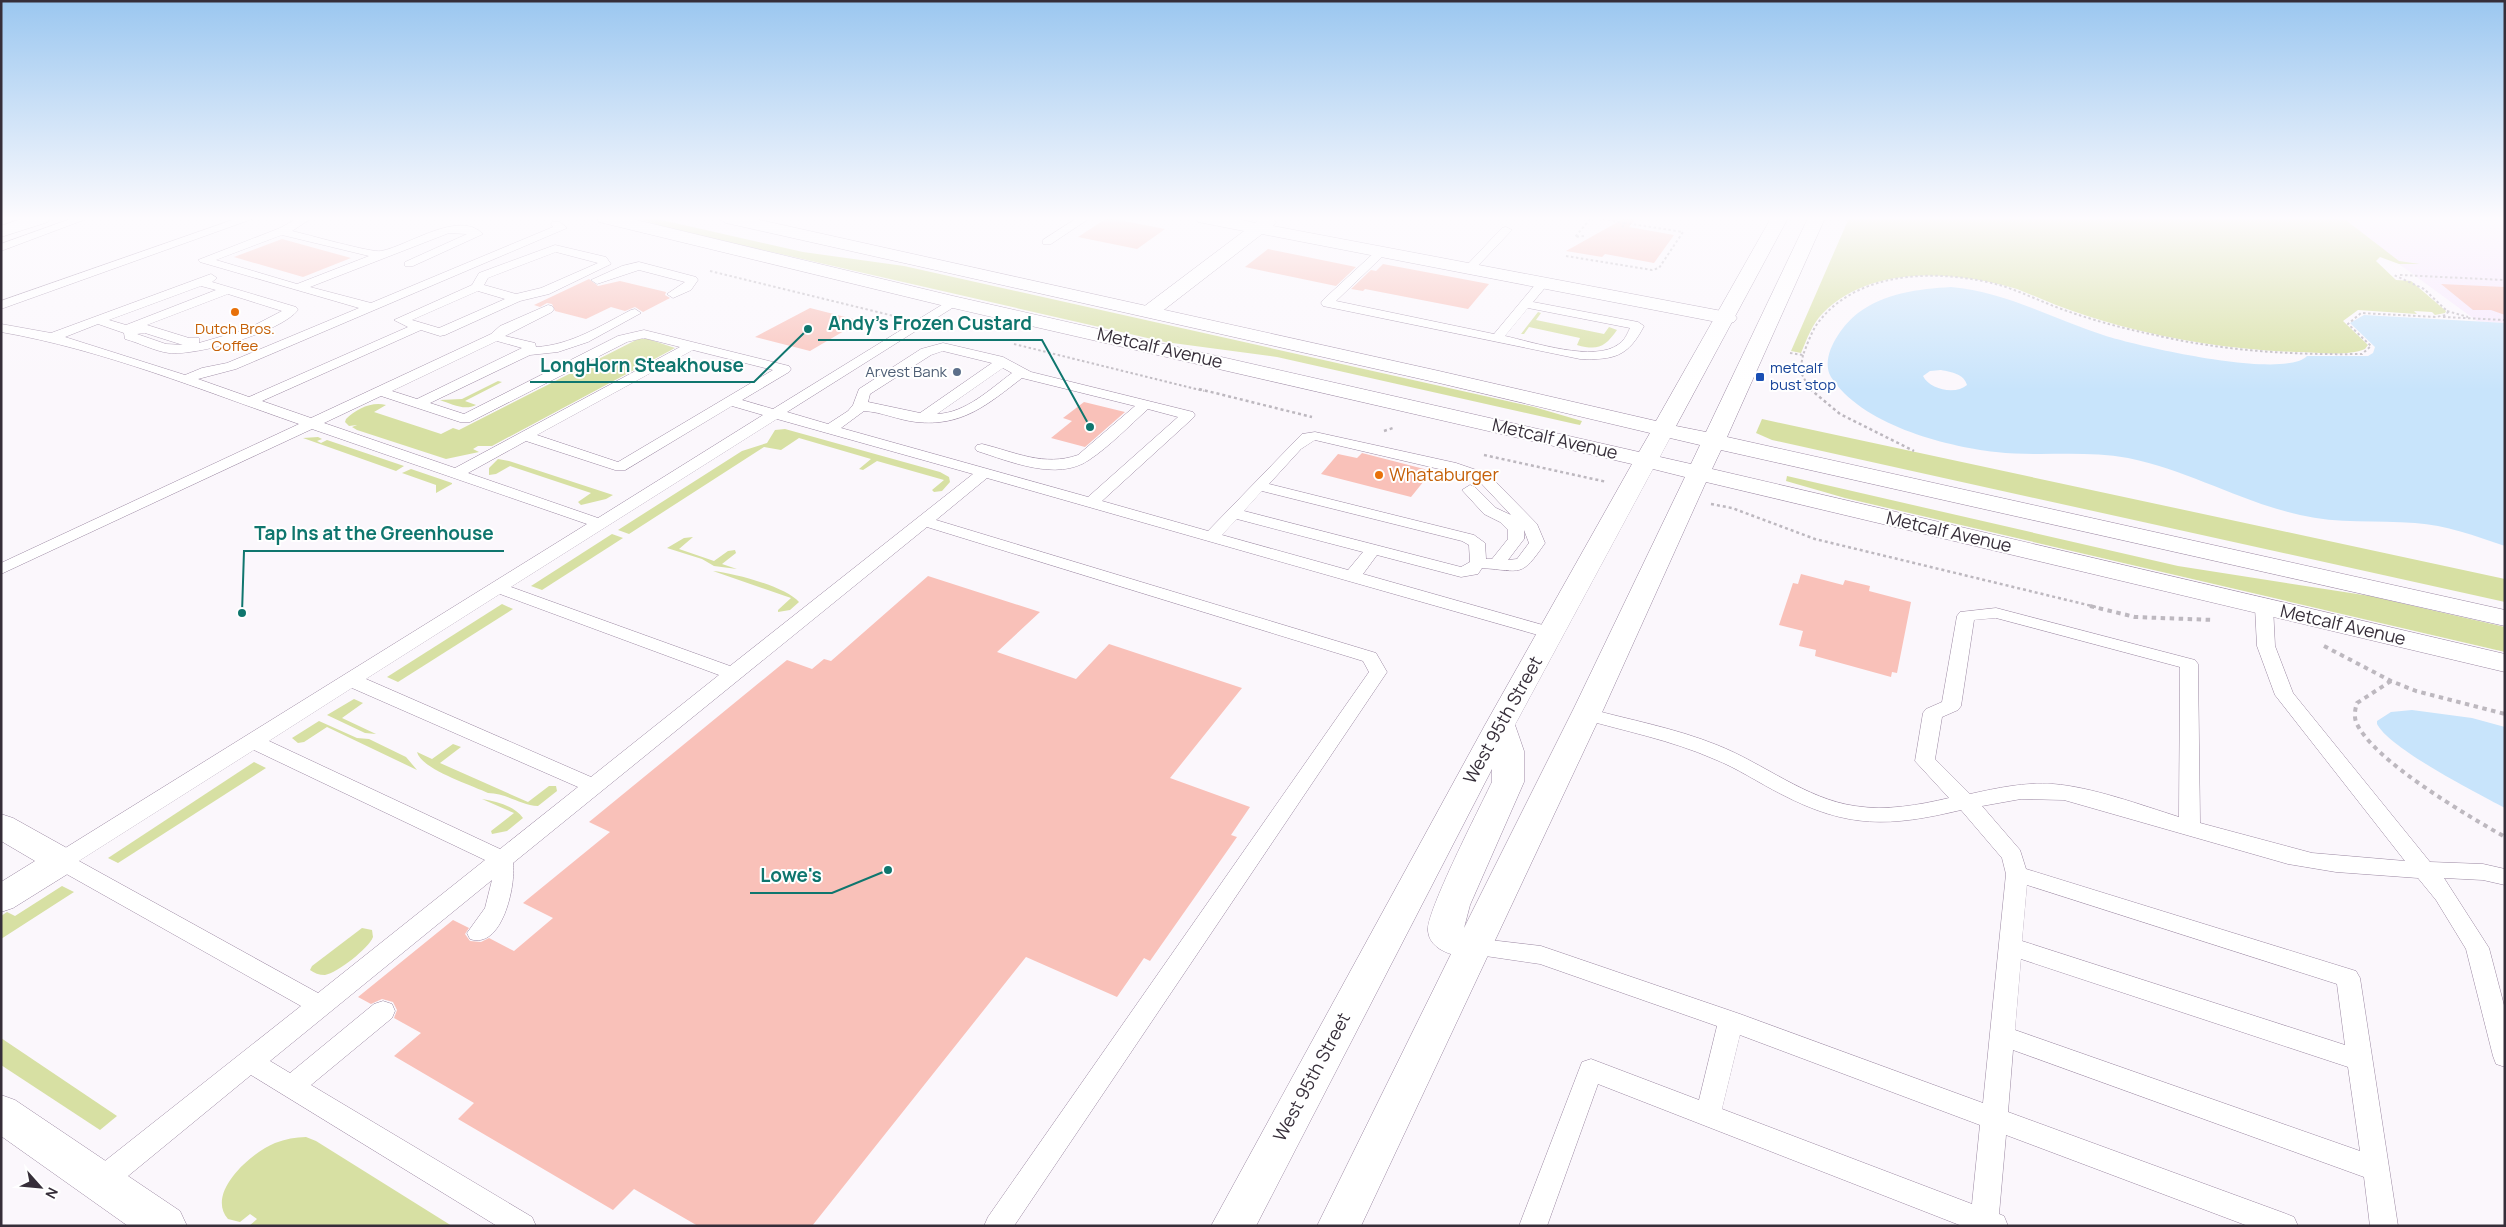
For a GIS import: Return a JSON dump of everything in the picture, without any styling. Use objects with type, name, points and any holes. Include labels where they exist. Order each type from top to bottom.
[{"type":"main road","name":"Metcalf Avenue","points":[[842,275],[1693,486],[2264,618],[2505,662]]},
{"type":"main road","name":"Metcalf Avenue","points":[[984,275],[1439,376],[1664,430],[2505,618]]},
{"type":"main road","points":[[1149,312],[1197,275]]},
{"type":"main road","points":[[1502,275],[1727,318]]},
{"type":"main road","name":"West 95th Street","points":[[1233,1226],[1500,725],[1750,275]]},
{"type":"main road","points":[[1339,1226],[1586,714],[1790,275]]},
{"type":"main road","points":[[1473,947],[1457,942],[1446,934],[1445,929],[1452,905],[1508,782],[1508,751],[1500,725]]},
{"type":"main road","points":[[1,826],[62,860],[1,899]]},
{"type":"main road","points":[[1,1113],[101,1180],[165,1226]]},
{"type":"lane","points":[[1,305],[86,275]]},
{"type":"lane","points":[[52,337],[219,275]]},
{"type":"lane","points":[[255,275],[373,307]]},
{"type":"lane","points":[[297,288],[330,275]]},
{"type":"lane","points":[[207,371],[214,360],[419,275]]},
{"type":"lane","points":[[185,380],[207,371],[231,366],[449,275]]},
{"type":"lane","points":[[485,275],[477,287],[400,320],[440,332],[516,298],[545,291],[580,275]]},
{"type":"lane","points":[[601,281],[623,275]]},
{"type":"lane","points":[[649,275],[679,282],[678,286],[669,293]]},
{"type":"lane","points":[[1356,275],[1327,302],[1577,354],[1600,356],[1624,348],[1638,326],[1525,304]]},
{"type":"lane","points":[[127,330],[130,336],[170,349],[201,347],[263,326],[284,317],[292,310],[201,282]]},
{"type":"lane","points":[[1497,338],[1543,283]]},
{"type":"lane","points":[[477,287],[516,298]]},
{"type":"lane","points":[[97,320],[127,330],[228,290]]},
{"type":"lane","points":[[319,1005],[62,860],[953,302]]},
{"type":"lane","points":[[1,569],[496,337],[505,329],[544,308]]},
{"type":"lane","points":[[418,404],[527,351],[549,351],[571,346],[631,312]]},
{"type":"lane","points":[[250,402],[420,326]]},
{"type":"lane","points":[[1,328],[52,337],[185,380],[601,524]]},
{"type":"lane","points":[[378,391],[465,419],[634,335],[656,335],[784,369],[620,467],[524,436]]},
{"type":"lane","points":[[496,337],[530,346],[527,351]]},
{"type":"lane","points":[[455,474],[692,345]]},
{"type":"lane","points":[[828,430],[853,414],[860,406],[864,392],[934,348],[951,348],[1012,367],[1188,415],[1090,503]]},
{"type":"lane","points":[[860,406],[940,420],[958,416],[1012,367]]},
{"type":"lane","points":[[922,418],[1012,367]]},
{"type":"lane","points":[[731,401],[774,415],[1551,633]]},
{"type":"lane","points":[[982,448],[1042,465],[1073,463],[1083,458],[1146,404]]},
{"type":"lane","points":[[1211,537],[1296,446],[1307,437],[1315,436],[1464,481],[1483,476],[1532,527],[1537,543],[1524,563],[1518,566],[1496,566],[1478,563]]},
{"type":"lane","points":[[101,1180],[984,474]]},
{"type":"lane","points":[[1464,481],[1490,511],[1506,519],[1516,529],[1516,539],[1496,566]]},
{"type":"lane","points":[[1234,513],[1461,572],[1472,570],[1478,563],[1477,543],[1468,538],[1259,486]]},
{"type":"lane","points":[[924,521],[1370,657],[1378,672],[998,1226]]},
{"type":"lane","points":[[1352,577],[1374,550]]},
{"type":"lane","points":[[498,588],[733,674]]},
{"type":"lane","points":[[1533,1226],[1591,1070],[1988,1224],[1994,1117],[2017,874],[2012,856],[1986,823],[1925,760],[1933,713],[1951,706],[1966,616],[1996,614],[2189,664],[2189,828]]},
{"type":"lane","points":[[2264,618],[2272,666],[2284,695],[2444,894],[2477,948],[2505,1056]]},
{"type":"lane","points":[[351,680],[594,786]]},
{"type":"lane","points":[[1586,714],[1704,747],[1799,794],[1825,805],[1855,814],[1884,815],[1918,812],[1965,800],[2038,791],[2060,792],[2090,798],[2281,854],[2333,864],[2483,872],[2505,877]]},
{"type":"lane","points":[[253,741],[502,859]]},
{"type":"lane","points":[[478,933],[494,914],[500,896],[504,877],[502,859]]},
{"type":"lane","points":[[2017,874],[2348,978],[2384,1226]]},
{"type":"lane","points":[[2010,946],[2360,1060]]},
{"type":"lane","points":[[1473,947],[1540,955],[1731,1021],[2284,1226]]},
{"type":"lane","points":[[291,1087],[383,1011]]},
{"type":"lane","points":[[1708,1114],[1731,1021]]},
{"type":"lane","points":[[2003,1036],[2376,1169]]},
{"type":"lane","points":[[249,1062],[522,1226]]},
{"type":"path","points":[[728,275],[922,322]]},
{"type":"path","points":[[2395,275],[2413,281],[2435,297],[2447,310],[2475,319]]},
{"type":"path","points":[[2400,275],[2505,280]]},
{"type":"path","points":[[1914,452],[1856,426],[1832,409],[1804,383],[1800,367],[1803,355],[1818,323],[1838,303],[1875,285],[1899,278],[1957,277],[2001,286],[2116,326],[2168,339],[2254,351],[2326,355],[2362,354],[2370,346],[2348,324],[2361,312],[2505,320]]},
{"type":"path","points":[[2436,317],[2446,315],[2447,310]]},
{"type":"path","points":[[1006,342],[1317,418]]},
{"type":"path","points":[[1790,353],[1803,355]]},
{"type":"path","points":[[1378,432],[1386,435]]},
{"type":"path","points":[[1478,454],[1639,473]]},
{"type":"path","points":[[1693,486],[1732,508],[1815,540],[2135,618],[2264,618]]},
{"type":"path","points":[[2319,645],[2391,681],[2445,700],[2505,714]]},
{"type":"path","points":[[2391,681],[2357,703],[2355,716],[2361,731],[2384,754],[2419,782],[2505,837]]},
{"type":"shaded area","points":[[2414,275],[2505,275],[2505,323],[2477,321]]},
{"type":"green space","points":[[873,275],[945,275],[1534,407],[1582,421],[1580,425],[1575,424],[1277,357],[1165,342]]},
{"type":"green space","points":[[1824,275],[2391,275],[2396,280],[2411,281],[2446,311],[2445,313],[2435,315],[2432,312],[2414,311],[2417,314],[2358,310],[2343,321],[2368,345],[2365,349],[2349,353],[2275,351],[2208,344],[2121,326],[2056,305],[2017,289],[1993,283],[1968,278],[1915,276],[1890,279],[1865,286],[1843,297],[1819,317],[1801,353],[1791,351]]},
{"type":"green space","points":[[1538,312],[1541,313],[1536,320],[1604,334],[1609,327],[1617,330],[1605,344],[1590,348],[1577,345],[1580,338],[1529,327],[1524,334],[1521,334]]},
{"type":"green space","points":[[638,339],[648,339],[675,348],[492,446],[478,446],[473,449],[479,452],[446,459],[357,430],[352,427],[357,425],[349,426],[345,422],[350,415],[359,409],[381,404],[386,405],[374,412],[441,434],[453,428],[459,430]]},
{"type":"green space","points":[[498,381],[502,382],[465,401],[476,405],[472,407],[458,406],[440,400],[462,399]]},
{"type":"green space","points":[[1762,419],[2505,579],[2505,602],[1772,440],[1756,433]]},
{"type":"green space","points":[[785,429],[940,472],[949,477],[950,482],[942,491],[934,492],[932,490],[944,480],[877,461],[863,470],[859,469],[871,459],[799,438],[781,450],[764,447],[629,534],[618,530],[742,451],[767,443],[775,430]]},
{"type":"green space","points":[[318,437],[322,439],[317,441],[321,443],[327,440],[404,466],[396,471],[303,438]]},
{"type":"green space","points":[[498,459],[613,495],[606,499],[581,505],[578,502],[591,493],[510,466],[496,474],[489,475],[489,468]]},
{"type":"green space","points":[[411,469],[452,484],[436,493],[436,485],[402,473]]},
{"type":"green space","points":[[1787,476],[2178,566],[2370,596],[2505,627],[2505,652],[1845,498],[1786,481]]},
{"type":"green space","points":[[612,534],[623,538],[542,590],[531,586]]},
{"type":"green space","points":[[693,537],[679,549],[714,561],[728,551],[735,550],[736,553],[722,564],[737,569],[714,566],[702,559],[667,548],[684,538]]},
{"type":"green space","points":[[713,571],[772,586],[792,596],[799,602],[790,610],[778,612],[791,598]]},
{"type":"green space","points":[[502,604],[513,609],[398,682],[387,677]]},
{"type":"green space","points":[[354,699],[363,703],[342,718],[376,734],[365,733],[327,715]]},
{"type":"green space","points":[[319,721],[357,738],[369,739],[406,757],[417,770],[327,727],[304,742],[298,743],[292,738]]},
{"type":"green space","points":[[453,744],[461,747],[440,763],[528,802],[549,786],[556,786],[557,791],[538,806],[525,804],[501,795],[488,793],[448,776],[427,764],[417,752],[432,759]]},
{"type":"green space","points":[[254,762],[266,768],[118,863],[108,858]]},
{"type":"green space","points":[[482,799],[510,807],[523,818],[507,831],[492,834],[491,831],[514,813]]},
{"type":"green space","points":[[62,886],[74,892],[1,939],[1,916],[7,912],[15,916]]},
{"type":"green space","points":[[362,928],[372,930],[373,937],[366,947],[352,959],[337,970],[325,975],[317,974],[310,970],[312,966]]},
{"type":"green space","points":[[1,1038],[117,1116],[100,1130],[1,1065]]},
{"type":"green space","points":[[306,1137],[316,1141],[452,1226],[249,1226],[257,1219],[250,1214],[240,1222],[228,1219],[222,1209],[222,1197],[234,1175],[244,1164],[275,1143]]},
{"type":"water","points":[[1951,287],[1991,294],[2123,341],[2210,359],[2242,363],[2270,364],[2293,362],[2307,356],[2368,356],[2373,353],[2375,347],[2350,323],[2364,315],[2505,323],[2505,546],[2427,524],[2343,521],[2300,515],[2257,502],[2172,470],[2128,458],[2095,454],[2012,453],[1975,449],[1928,438],[1882,420],[1862,408],[1831,377],[1828,369],[1830,351],[1845,325],[1868,306],[1902,293]],"holes":[[[1941,370],[1960,376],[1967,385],[1956,390],[1944,390],[1931,385],[1923,376],[1930,371]]]},
{"type":"water","points":[[2412,710],[2472,718],[2505,727],[2505,808],[2416,758],[2385,734],[2377,724],[2377,721],[2391,712]]},
{"type":"building","points":[[1285,275],[1347,275],[1336,286]]},
{"type":"building","points":[[1365,275],[1443,275],[1489,284],[1468,309],[1365,289],[1363,291],[1351,289]]},
{"type":"building","points":[[589,279],[598,286],[620,281],[666,292],[665,295],[670,298],[643,312],[635,307],[625,311],[611,307],[586,319],[555,311],[552,304],[547,303],[540,307],[534,305]]},
{"type":"building","points":[[2441,284],[2505,287],[2505,315],[2491,310],[2473,310]]},
{"type":"building","points":[[810,308],[861,321],[810,351],[755,337]]},
{"type":"building","points":[[1084,402],[1125,412],[1085,447],[1051,438],[1072,421],[1063,418]]},
{"type":"building","name":"Whataburger","points":[[1362,453],[1432,471],[1411,497],[1321,474],[1338,454],[1357,458]]},
{"type":"building","points":[[1801,574],[1843,585],[1845,580],[1870,586],[1869,591],[1911,602],[1897,673],[1892,672],[1891,677],[1815,656],[1816,650],[1799,646],[1803,631],[1779,625],[1793,583],[1798,584]]},
{"type":"building","points":[[928,576],[1040,612],[997,652],[1076,679],[1109,644],[1242,688],[1170,778],[1250,807],[1231,835],[1237,837],[1150,961],[1144,958],[1117,997],[1026,957],[812,1226],[698,1226],[634,1189],[613,1210],[458,1119],[474,1103],[394,1056],[421,1033],[394,1018],[397,1010],[393,1002],[382,999],[371,1004],[358,997],[453,920],[469,928],[465,934],[470,941],[481,942],[489,938],[514,951],[553,918],[523,903],[610,832],[589,822],[787,660],[812,669],[824,659],[831,661]]},
{"type":"place","name":"Dutch Bros. Coffee","points":[[235,312]]},
{"type":"place","name":"LongHorn Steakhouse","points":[[808,329]]},
{"type":"place","name":"Arvest Bank","points":[[957,372]]},
{"type":"place","name":"metcalf bust stop","points":[[1760,377]]},
{"type":"place","name":"Andy's Frozen Custard","points":[[1090,427]]},
{"type":"place","name":"Whataburger","points":[[1379,475]]},
{"type":"place","name":"Tap Ins at the Greenhouse","points":[[242,613]]},
{"type":"place","name":"Lowe's","points":[[888,870]]}]
